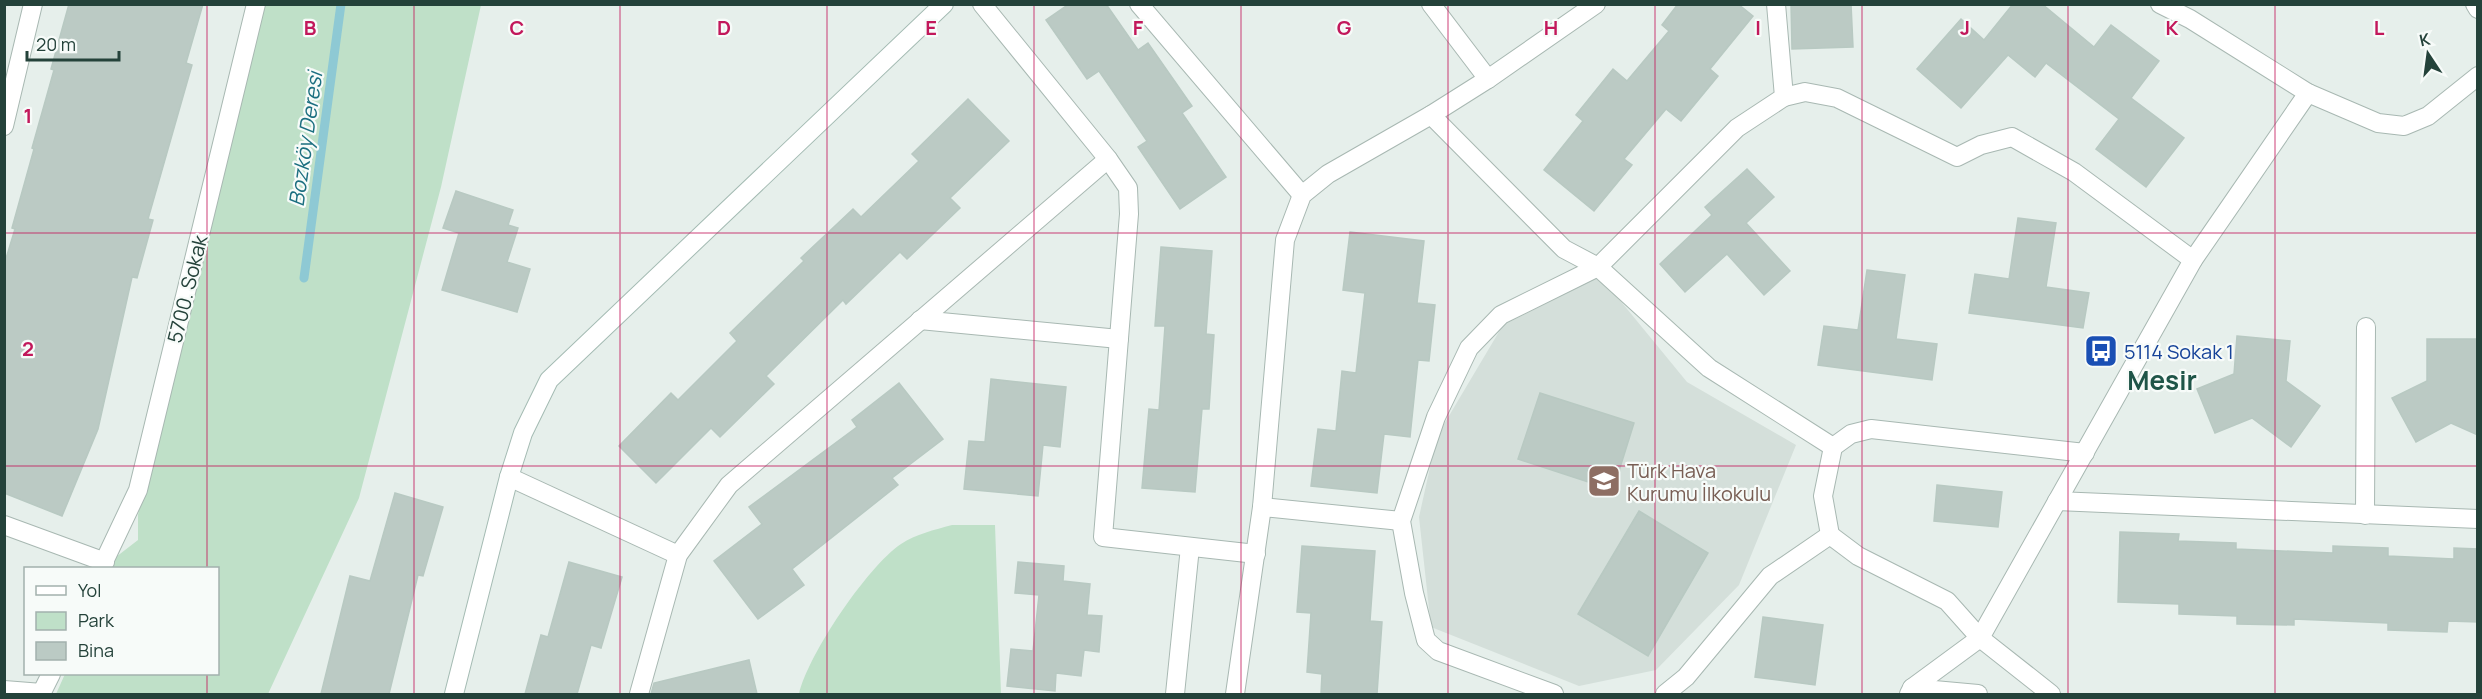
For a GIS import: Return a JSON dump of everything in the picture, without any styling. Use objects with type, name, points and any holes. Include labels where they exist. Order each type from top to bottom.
[{"type":"street","points":[[4,126],[8,94],[33,4]]},
{"type":"street","name":"5700. Sokak","points":[[103,565],[138,490],[256,4]]},
{"type":"street","points":[[454,694],[509,477],[523,433],[549,380],[944,4]]},
{"type":"street","points":[[1139,4],[1302,195]]},
{"type":"street","points":[[1431,4],[1488,79]]},
{"type":"street","points":[[1235,694],[1262,507],[1286,240],[1302,195],[1328,174],[1431,115],[1488,79],[1596,4]]},
{"type":"street","points":[[1776,4],[1784,97]]},
{"type":"street","points":[[2160,4],[2190,19],[2308,93],[2378,123],[2404,126],[2428,116],[2478,76]]},
{"type":"street","points":[[2475,4],[2478,9]]},
{"type":"street","points":[[992,8],[1128,188],[1129,214],[1102,537],[1256,554]]},
{"type":"street","points":[[1554,694],[1438,651],[1426,640],[1414,593],[1401,521],[1436,417],[1469,348],[1501,315],[1598,267],[1737,128],[1784,97],[1805,92],[1837,98],[1957,157],[1981,145],[2012,136],[2074,172],[2193,260]]},
{"type":"street","points":[[1911,691],[1980,638],[2193,260],[2308,93]]},
{"type":"street","points":[[1431,115],[1564,249],[1598,267],[1709,368],[1833,447]]},
{"type":"street","points":[[639,694],[678,555],[729,485],[1108,159]]},
{"type":"street","points":[[920,320],[1119,339]]},
{"type":"street","points":[[2366,327],[2366,515]]},
{"type":"street","points":[[2050,694],[1980,638],[1947,601],[1858,556],[1830,535],[1823,496],[1833,447],[1851,434],[1871,429],[2085,453]]},
{"type":"street","points":[[509,477],[678,555]]},
{"type":"street","points":[[2057,501],[2478,519]]},
{"type":"street","points":[[1262,507],[1401,521]]},
{"type":"street","points":[[4,525],[103,565]]},
{"type":"street","points":[[1665,694],[1686,677],[1770,576],[1830,535]]},
{"type":"street","points":[[1175,694],[1190,547]]},
{"type":"street","points":[[4,690],[42,694],[51,675]]},
{"type":"street","points":[[1911,691],[1978,694]]},
{"type":"shaded area","name":"Türk Hava Kurumu İlkokulu","points":[[1600,276],[1687,382],[1796,445],[1739,585],[1656,670],[1579,686],[1431,627],[1419,517],[1437,436],[1503,325]]},
{"type":"green space","points":[[261,5],[481,5],[441,187],[359,498],[268,694],[56,694],[65,675],[219,675],[219,567],[111,567],[116,557],[138,540],[138,515],[171,358]]},
{"type":"green space","points":[[952,525],[995,525],[1001,694],[799,694],[826,635],[856,591],[887,555],[907,541]]},
{"type":"building","points":[[69,4],[203,4],[186,63],[192,65],[148,219],[153,220],[137,278],[132,277],[98,429],[62,516],[4,493],[4,265],[15,229],[12,228],[34,149],[32,148],[54,70],[51,69]]},
{"type":"building","points":[[1069,4],[1106,4],[1138,50],[1148,43],[1192,106],[1182,113],[1226,177],[1180,209],[1138,147],[1147,141],[1099,71],[1087,79],[1046,20]]},
{"type":"building","points":[[1678,4],[1738,4],[1753,16],[1710,69],[1718,76],[1681,121],[1666,109],[1624,159],[1632,165],[1594,211],[1544,170],[1583,121],[1576,115],[1613,69],[1627,81],[1669,31],[1662,25]]},
{"type":"building","points":[[1791,4],[1851,4],[1853,47],[1792,49]]},
{"type":"building","points":[[2013,4],[2042,4],[2094,47],[2111,25],[2159,61],[2131,98],[2184,138],[2146,187],[2096,149],[2119,119],[2046,63],[2035,77],[2008,55],[1961,108],[1917,69],[1961,19],[1984,40]]},
{"type":"building","points":[[968,99],[1009,141],[950,198],[960,208],[907,259],[900,252],[846,304],[843,300],[766,376],[774,384],[720,437],[711,428],[656,483],[619,446],[671,393],[678,400],[737,341],[730,333],[804,261],[801,258],[853,209],[861,217],[919,161],[912,154]]},
{"type":"building","points":[[1747,169],[1774,197],[1746,223],[1790,271],[1764,295],[1727,254],[1685,292],[1660,264],[1712,215],[1705,207]]},
{"type":"building","points":[[456,191],[513,210],[508,225],[518,228],[507,262],[530,269],[517,312],[442,290],[459,233],[443,228]]},
{"type":"building","points":[[2018,218],[2056,223],[2046,287],[2089,293],[2083,328],[1969,313],[1975,274],[2009,279]]},
{"type":"building","points":[[1350,232],[1424,241],[1417,303],[1435,305],[1429,361],[1418,360],[1410,437],[1384,434],[1377,493],[1311,486],[1318,429],[1336,431],[1342,371],[1356,373],[1365,293],[1343,290]]},
{"type":"building","points":[[1161,247],[1212,251],[1206,334],[1214,335],[1209,409],[1202,409],[1195,492],[1142,488],[1149,409],[1159,410],[1165,326],[1155,326]]},
{"type":"building","points":[[1867,270],[1905,275],[1896,339],[1937,344],[1932,380],[1818,365],[1824,326],[1858,330]]},
{"type":"building","points":[[2237,336],[2290,341],[2286,381],[2320,406],[2291,447],[2252,418],[2215,433],[2197,389],[2234,374]]},
{"type":"building","points":[[2427,339],[2478,339],[2478,435],[2451,423],[2416,442],[2392,398],[2427,381]]},
{"type":"building","points":[[991,379],[1066,387],[1060,447],[1043,445],[1038,496],[964,489],[969,441],[985,442]]},
{"type":"building","points":[[899,383],[943,439],[892,478],[898,485],[792,569],[804,585],[758,619],[714,561],[762,524],[749,507],[857,427],[852,420]]},
{"type":"building","points":[[1540,393],[1634,423],[1613,490],[1518,459]]},
{"type":"building","points":[[1937,485],[2002,492],[1998,527],[1934,521]]},
{"type":"building","points":[[395,493],[443,507],[423,576],[418,575],[389,694],[321,694],[350,576],[370,581]]},
{"type":"building","points":[[1639,511],[1708,553],[1648,656],[1578,614]]},
{"type":"building","points":[[2120,532],[2179,534],[2178,541],[2236,543],[2236,549],[2333,553],[2333,546],[2388,548],[2388,556],[2454,559],[2454,548],[2478,549],[2478,622],[2448,621],[2447,632],[2388,630],[2388,623],[2294,619],[2294,625],[2237,624],[2237,616],[2179,614],[2179,604],[2118,602]]},
{"type":"building","points":[[1302,546],[1375,551],[1370,621],[1382,622],[1377,694],[1321,694],[1322,674],[1307,672],[1311,613],[1297,612]]},
{"type":"building","points":[[569,562],[622,577],[601,648],[591,645],[577,694],[525,694],[541,635],[548,637]]},
{"type":"building","points":[[1018,562],[1064,566],[1063,581],[1090,584],[1087,615],[1102,616],[1099,652],[1084,650],[1081,676],[1056,673],[1055,691],[1007,686],[1011,649],[1033,651],[1039,595],[1015,593]]},
{"type":"building","points":[[1763,617],[1823,625],[1815,685],[1755,677]]},
{"type":"building","points":[[749,660],[757,694],[651,694],[654,683]]},
{"type":"waterway","name":"Bozköy Deresi","points":[[304,278],[341,4]]},
{"type":"place","name":"5114 Sokak 1","points":[[2101,351]]},
{"type":"place","name":"Türk Hava Kurumu İlkokulu","points":[[1604,481]]},
{"type":"district","name":"Mesir","points":[[2162,380]]}]
